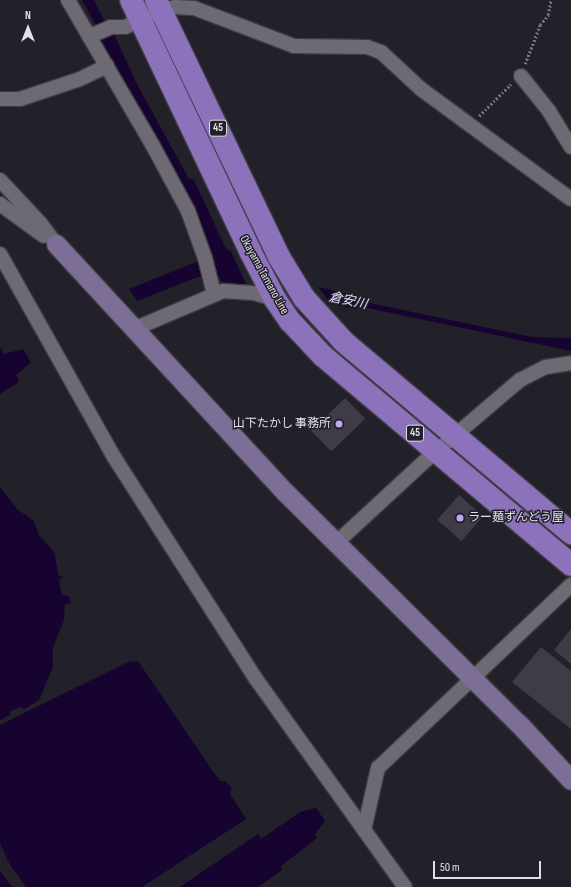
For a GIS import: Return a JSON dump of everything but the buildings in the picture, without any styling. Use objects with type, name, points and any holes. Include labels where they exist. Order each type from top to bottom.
[{"type":"main road","name":"Okayama Tamano Line","points":[[131,0],[250,251],[273,295],[290,321],[323,356],[571,565]]},
{"type":"main road","name":"Okayama Tamano Line","points":[[158,5],[279,257],[304,298],[344,342],[571,533]]},
{"type":"street","points":[[68,0],[93,35],[107,66],[188,211],[205,258],[214,294]]},
{"type":"street","points":[[93,35],[111,27],[125,27],[141,21],[158,5],[194,8],[294,46],[367,47],[381,52],[421,89],[571,198]]},
{"type":"street","points":[[0,99],[20,99],[80,79],[107,66]]},
{"type":"street","points":[[521,76],[550,112],[571,148]]},
{"type":"street","points":[[0,180],[134,329],[335,544],[520,724],[571,780]]},
{"type":"street","points":[[0,204],[56,244]]},
{"type":"street","points":[[0,254],[114,457],[256,679],[405,887]]},
{"type":"street","points":[[134,329],[214,294],[230,290],[273,295]]},
{"type":"street","points":[[335,544],[437,451],[520,380],[546,367],[571,363]]},
{"type":"street","points":[[364,830],[378,768],[571,585]]},
{"type":"water","name":"倉安川","points":[[82,0],[94,0],[106,24],[114,34],[138,86],[189,179],[194,180],[226,249],[319,287],[360,297],[360,301],[532,337],[571,338],[571,351],[358,306],[357,309],[221,281],[218,275],[198,277],[137,301],[129,289],[211,256],[99,40],[97,27]]},
{"type":"water","points":[[0,347],[4,354],[23,349],[31,362],[16,375],[19,382],[0,394]]},
{"type":"water","points":[[0,487],[17,509],[34,521],[39,535],[54,552],[59,576],[63,577],[59,580],[62,595],[69,596],[71,603],[65,604],[64,620],[53,647],[53,667],[39,700],[25,709],[21,707],[10,711],[10,715],[0,720]]},
{"type":"water","points":[[138,661],[220,781],[225,781],[232,788],[230,794],[246,819],[142,887],[26,887],[9,863],[0,843],[0,725],[128,662]]},
{"type":"water","points":[[316,808],[325,821],[315,834],[317,838],[281,866],[282,870],[258,887],[180,887],[258,834],[261,839],[300,812]]},
{"type":"water","points":[[0,871],[12,887],[0,887]]},
{"type":"pier","points":[[229,247],[317,285],[331,304],[247,286]]},
{"type":"place","name":"山下たかし 事務所","points":[[339,424]]},
{"type":"place","name":"ラー麺ずんどう屋","points":[[460,518]]}]
